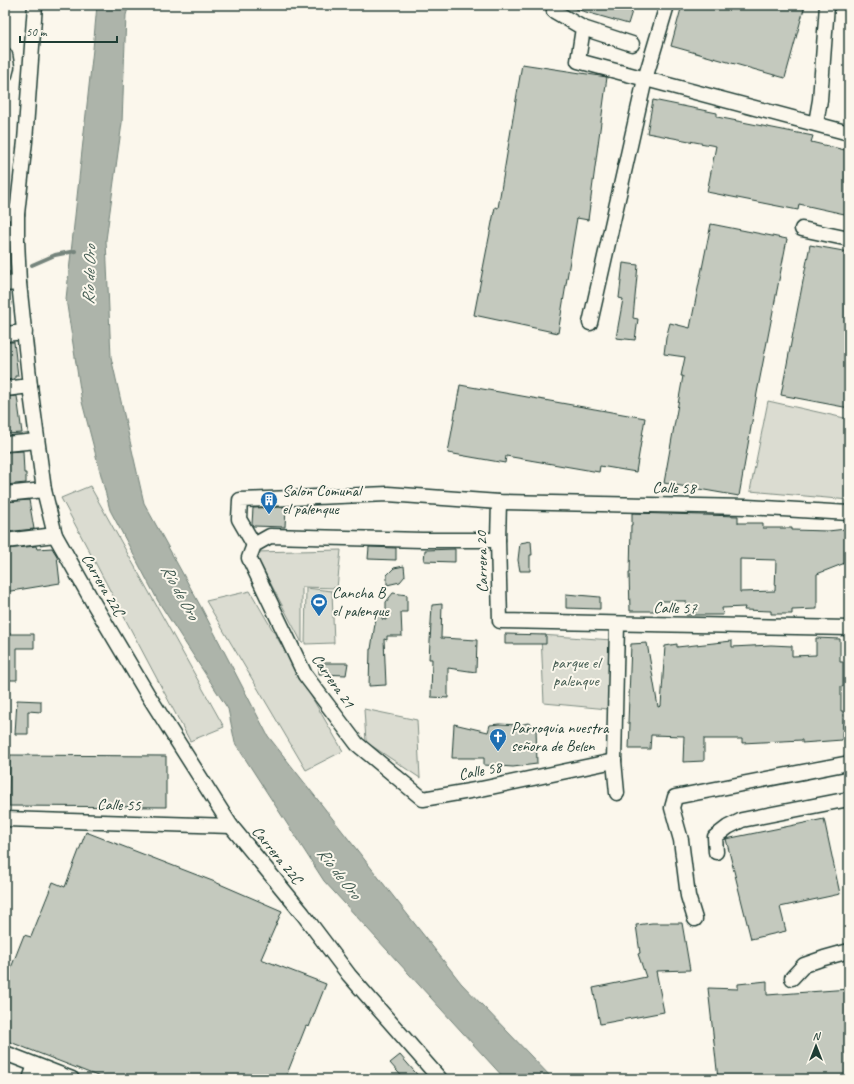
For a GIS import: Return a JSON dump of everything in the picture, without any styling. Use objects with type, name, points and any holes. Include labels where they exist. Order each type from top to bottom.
[{"type":"street","name":"Carrera 22C","points":[[35,5],[24,141],[11,213],[37,441],[44,490],[55,535],[148,695],[231,826],[303,914],[349,975],[440,1079]]},
{"type":"street","points":[[556,5],[554,11],[583,28],[632,44]]},
{"type":"street","points":[[590,323],[645,79],[667,5]]},
{"type":"street","points":[[816,123],[820,100],[827,5]]},
{"type":"street","points":[[583,28],[578,61],[849,133]]},
{"type":"street","points":[[5,55],[7,68],[5,75]]},
{"type":"street","points":[[802,229],[849,239]]},
{"type":"street","points":[[5,284],[19,283]]},
{"type":"street","points":[[5,334],[25,332]]},
{"type":"street","points":[[5,389],[30,386]]},
{"type":"street","points":[[5,444],[37,441]]},
{"type":"street","points":[[5,494],[44,490]]},
{"type":"street","name":"Calle 58","points":[[252,552],[239,519],[240,500],[388,494],[499,502],[747,507],[849,513]]},
{"type":"street","name":"Carrera 20","points":[[499,502],[498,540],[500,621]]},
{"type":"street","points":[[5,541],[55,535]]},
{"type":"street","points":[[252,552],[270,536],[414,540],[498,540]]},
{"type":"street","name":"Carrera 21","points":[[252,552],[305,675],[358,744],[423,799]]},
{"type":"street","name":"Calle 57","points":[[500,621],[849,628]]},
{"type":"street","points":[[617,624],[614,761],[617,793]]},
{"type":"street","name":"Calle 58","points":[[423,799],[481,790],[614,761]]},
{"type":"street","points":[[695,918],[688,896],[681,840],[672,808],[675,797],[849,763]]},
{"type":"street","points":[[716,852],[715,838],[728,827],[742,820],[849,799]]},
{"type":"street","name":"Calle 55","points":[[5,819],[231,826]]},
{"type":"street","points":[[792,978],[804,966],[824,958],[849,951]]},
{"type":"street","points":[[5,1054],[72,1079]]},
{"type":"street","points":[[30,1079],[35,1065]]},
{"type":"green space","points":[[768,401],[849,419],[849,500],[750,491]]},
{"type":"green space","points":[[90,486],[224,727],[190,741],[61,498]]},
{"type":"green space","points":[[341,550],[337,588],[302,587],[302,643],[254,552]]},
{"type":"green space","name":"Cancha B el palenque","points":[[306,588],[332,591],[334,643],[305,644]]},
{"type":"green space","points":[[250,591],[343,751],[306,770],[206,601]]},
{"type":"green space","name":"parque el palenque","points":[[541,635],[612,640],[608,709],[544,703]]},
{"type":"green space","points":[[364,709],[417,720],[420,778],[366,742]]},
{"type":"water","name":"Río de Oro","points":[[97,5],[129,5],[126,15],[122,123],[106,240],[111,357],[144,503],[201,607],[268,736],[461,983],[553,1079],[505,1079],[324,881],[235,743],[228,709],[158,601],[110,510],[82,402],[66,299]]},
{"type":"building","points":[[573,5],[634,5],[628,24],[572,8]]},
{"type":"building","points":[[682,5],[805,5],[785,78],[671,46]]},
{"type":"building","points":[[522,64],[607,77],[588,220],[577,218],[558,333],[474,315],[495,207],[498,208]]},
{"type":"building","points":[[653,100],[717,113],[717,117],[813,136],[811,142],[849,151],[849,215],[799,204],[798,210],[707,192],[716,146],[647,133]]},
{"type":"building","points":[[711,224],[787,239],[757,393],[739,496],[664,483],[685,357],[664,354],[666,338],[670,323],[690,328]]},
{"type":"building","points":[[810,245],[849,252],[849,408],[781,395]]},
{"type":"building","points":[[623,263],[638,265],[633,318],[638,319],[635,340],[616,338],[623,299],[619,298]]},
{"type":"building","points":[[5,342],[14,342],[18,376],[15,376],[15,379],[5,380]]},
{"type":"building","points":[[460,385],[645,418],[636,472],[600,466],[599,472],[506,456],[505,463],[448,453]]},
{"type":"building","points":[[17,396],[22,433],[5,434],[5,397]]},
{"type":"building","points":[[23,451],[26,483],[5,485],[5,452]]},
{"type":"building","points":[[29,500],[34,529],[5,532],[5,502]]},
{"type":"building","name":"Salon Comunal el palenque","points":[[286,507],[285,527],[253,526],[253,508]]},
{"type":"building","points":[[632,513],[738,516],[738,523],[763,523],[763,528],[792,528],[792,530],[828,531],[846,529],[845,563],[817,574],[817,609],[792,610],[792,614],[771,614],[771,611],[744,610],[745,607],[722,608],[723,615],[686,615],[686,601],[658,601],[655,611],[630,611],[629,573]],"holes":[[[740,559],[776,560],[775,591],[740,592]]]},
{"type":"building","points":[[531,541],[532,555],[530,555],[530,571],[520,571],[518,560],[520,543]]},
{"type":"building","points":[[36,546],[37,549],[52,548],[57,556],[60,583],[5,592],[5,549]]},
{"type":"building","points":[[369,547],[396,548],[396,560],[368,559]]},
{"type":"building","points":[[455,549],[455,562],[424,561],[425,550]]},
{"type":"building","points":[[404,566],[405,576],[400,582],[387,585],[387,575],[394,568]]},
{"type":"building","points":[[393,593],[407,595],[407,612],[401,612],[402,636],[387,636],[387,640],[384,639],[386,685],[369,686],[370,649],[377,611],[382,611],[382,619],[386,620],[386,602]]},
{"type":"building","points":[[566,594],[600,597],[600,609],[566,608]]},
{"type":"building","points":[[442,604],[441,638],[477,640],[476,672],[448,668],[448,698],[431,697],[432,659],[429,659],[432,605]]},
{"type":"building","points":[[5,634],[34,634],[34,648],[17,648],[17,680],[5,680]]},
{"type":"building","points":[[505,634],[546,635],[546,644],[505,644]]},
{"type":"building","points":[[816,638],[840,639],[840,662],[843,662],[843,687],[841,686],[841,711],[843,711],[842,740],[802,743],[802,740],[742,743],[742,739],[704,739],[704,761],[683,762],[684,736],[651,735],[650,749],[629,749],[630,723],[628,723],[631,644],[647,643],[658,707],[661,706],[665,646],[677,644],[677,647],[732,641],[732,647],[771,645],[792,646],[792,656],[816,655]]},
{"type":"building","points":[[319,663],[348,663],[346,675],[319,674]]},
{"type":"building","points":[[17,700],[41,701],[41,712],[28,711],[28,734],[15,734]]},
{"type":"building","points":[[528,723],[536,727],[537,764],[513,767],[484,765],[484,758],[452,758],[454,724],[488,732],[490,725],[520,725]]},
{"type":"building","points":[[10,755],[166,756],[166,807],[9,806]]},
{"type":"building","points":[[824,819],[840,894],[780,907],[786,931],[751,939],[726,839]]},
{"type":"building","points":[[86,832],[215,882],[282,911],[261,959],[326,984],[309,1027],[306,1026],[285,1079],[105,1079],[5,1040],[5,992],[10,979],[7,978],[24,935],[31,937],[53,882],[65,887]]},
{"type":"building","points":[[652,923],[682,923],[690,970],[656,971],[664,1012],[600,1024],[593,988],[646,977],[638,954],[640,953],[636,925]]},
{"type":"building","points":[[767,981],[767,995],[849,989],[849,1079],[718,1079],[708,988],[738,989],[738,984]]},
{"type":"building","points":[[400,1055],[421,1079],[404,1079],[390,1063]]},
{"type":"waterway","name":"Río de Oro","points":[[32,265],[55,255],[75,251]]},
{"type":"waterway","points":[[5,273],[12,273]]},
{"type":"place","name":"Salon Comunal el palenque","points":[[269,515]]},
{"type":"place","name":"Cancha B el palenque","points":[[319,617]]},
{"type":"place","name":"Parroquia nuestra señora de Belen","points":[[498,752]]}]
